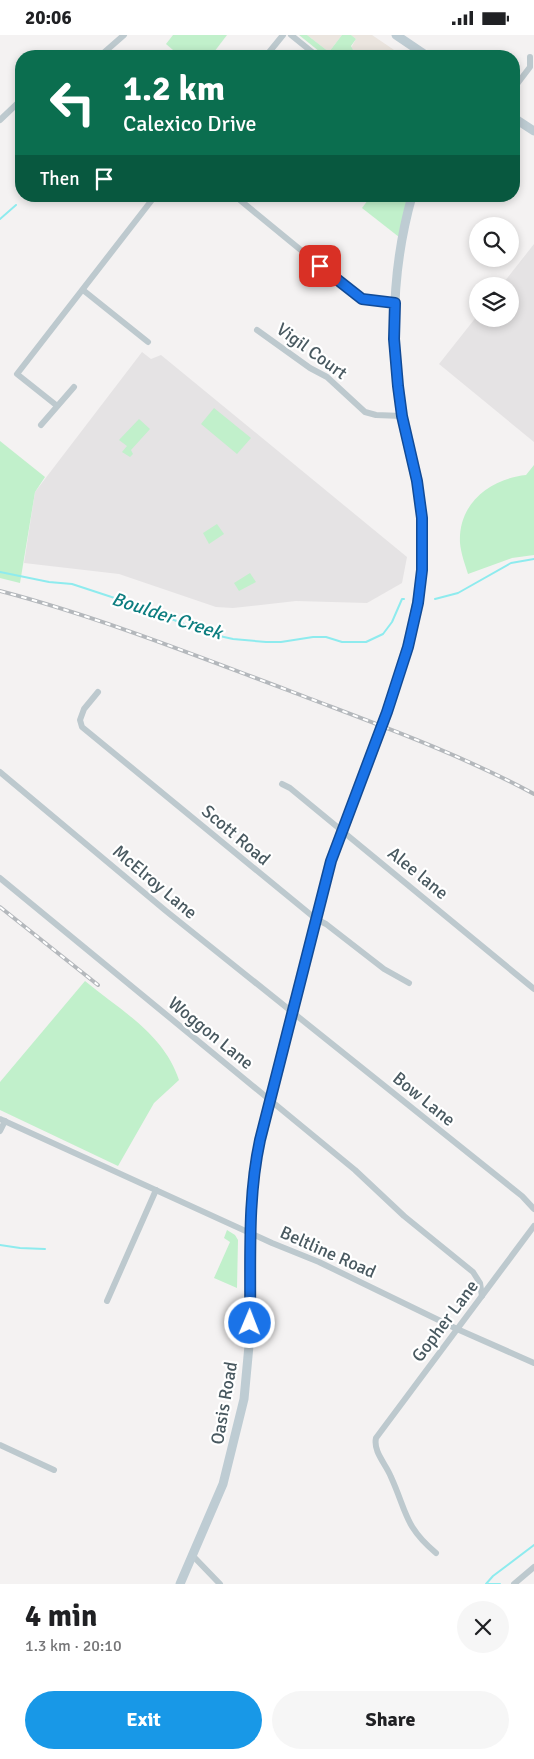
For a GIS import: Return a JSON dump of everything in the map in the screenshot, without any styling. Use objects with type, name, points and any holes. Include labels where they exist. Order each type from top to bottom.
[{"type":"main road","points":[[396,35],[418,50]]},
{"type":"main road","points":[[520,122],[534,131]]},
{"type":"main road","name":"Oasis Road","points":[[180,1584],[223,1484],[244,1399],[250,1335],[250,1233],[253,1176],[271,1100],[316,919],[341,830],[386,715],[408,647],[421,580],[420,502],[402,416],[395,358],[395,303],[402,241],[411,202]]},
{"type":"street","points":[[107,50],[124,35]]},
{"type":"street","points":[[271,50],[283,35]]},
{"type":"street","points":[[291,35],[310,50]]},
{"type":"street","points":[[520,80],[530,67],[530,57]]},
{"type":"street","points":[[0,119],[15,105]]},
{"type":"street","points":[[56,405],[17,374],[150,202]]},
{"type":"street","points":[[242,202],[358,297],[368,302],[395,303]]},
{"type":"street","points":[[83,290],[148,342]]},
{"type":"street","name":"Vigil Court","points":[[257,330],[310,368],[326,377],[365,412],[376,415],[402,416]]},
{"type":"street","points":[[41,425],[56,405],[74,387]]},
{"type":"street","name":"Scott Road","points":[[98,692],[84,709],[80,719],[82,727],[316,919],[326,924],[384,969],[410,983]]},
{"type":"street","name":"McElroy Lane","points":[[0,772],[166,911],[293,1012]]},
{"type":"street","name":"Alee lane","points":[[282,784],[290,788],[534,989]]},
{"type":"street","name":"Woggon Lane","points":[[0,878],[105,967],[271,1100],[355,1170],[404,1216],[473,1272],[480,1283],[482,1296]]},
{"type":"street","name":"Bow Lane","points":[[293,1012],[522,1195],[534,1209]]},
{"type":"street","points":[[0,1131],[2,1120]]},
{"type":"street","name":"Beltline Road","points":[[2,1120],[250,1233],[319,1262],[457,1329],[534,1363]]},
{"type":"street","points":[[107,1301],[156,1190]]},
{"type":"street","name":"Gopher Lane","points":[[436,1553],[419,1537],[403,1511],[391,1477],[375,1447],[376,1438],[534,1226]]},
{"type":"street","points":[[0,1445],[54,1470]]},
{"type":"street","points":[[193,1556],[220,1584]]},
{"type":"street","points":[[514,1584],[534,1567]]},
{"type":"shaded area","points":[[307,35],[342,35],[331,50],[326,50]]},
{"type":"shaded area","points":[[351,35],[372,35],[394,50],[353,50],[351,48],[356,39]]},
{"type":"shaded area","points":[[534,244],[534,442],[439,364],[469,326],[519,327],[519,277],[508,277],[516,267],[519,267],[519,263]]},
{"type":"shaded area","points":[[142,352],[151,359],[161,355],[407,557],[402,583],[367,603],[296,601],[233,608],[216,607],[119,574],[24,563],[35,492]]},
{"type":"green space","points":[[173,35],[227,35],[216,50],[173,50],[166,44]]},
{"type":"green space","points":[[299,35],[307,35],[326,50],[318,50]]},
{"type":"green space","points":[[342,35],[351,35],[356,39],[351,46],[353,50],[331,50]]},
{"type":"green space","points":[[366,202],[407,202],[399,237],[362,208]]},
{"type":"green space","points":[[214,408],[251,438],[237,454],[201,424]]},
{"type":"green space","points":[[139,419],[150,429],[131,450],[133,454],[130,457],[122,452],[127,446],[119,440]]},
{"type":"green space","points":[[0,441],[45,477],[35,492],[20,583],[0,578]]},
{"type":"green space","points":[[534,465],[534,555],[512,558],[468,574],[460,543],[464,516],[479,495],[500,482],[526,475]]},
{"type":"green space","points":[[217,524],[224,534],[209,544],[203,533]]},
{"type":"green space","points":[[250,573],[256,582],[239,591],[234,583]]},
{"type":"green space","points":[[85,981],[140,1024],[152,1036],[163,1049],[179,1080],[154,1103],[118,1166],[0,1110],[0,1082]]},
{"type":"green space","points":[[227,1230],[235,1235],[238,1240],[237,1288],[214,1278],[230,1242],[224,1238]]},
{"type":"waterway","points":[[0,219],[16,205]]},
{"type":"waterway","name":"Boulder Creek","points":[[435,599],[458,593],[511,563],[534,559]]},
{"type":"waterway","name":"Boulder Creek","points":[[0,572],[49,582],[72,584],[142,607],[206,633],[233,639],[266,642],[281,642],[313,637],[326,637],[342,642],[366,642],[383,634],[392,622],[402,599],[404,599]]},
{"type":"waterway","points":[[0,1245],[45,1249]]},
{"type":"waterway","points":[[486,1584],[493,1576],[534,1545]]},
{"type":"waterway","points":[[488,1584],[500,1584]]},
{"type":"railway","points":[[0,591],[110,625],[290,691],[444,751],[534,794]]},
{"type":"railway","points":[[0,907],[98,985]]},
{"type":"route","points":[[250,1323],[250,1221],[253,1176],[260,1140],[331,861],[361,776],[397,684],[408,647],[421,580],[422,518],[417,481],[402,416],[398,386],[394,339],[395,303],[368,302],[355,295],[320,266]]}]
